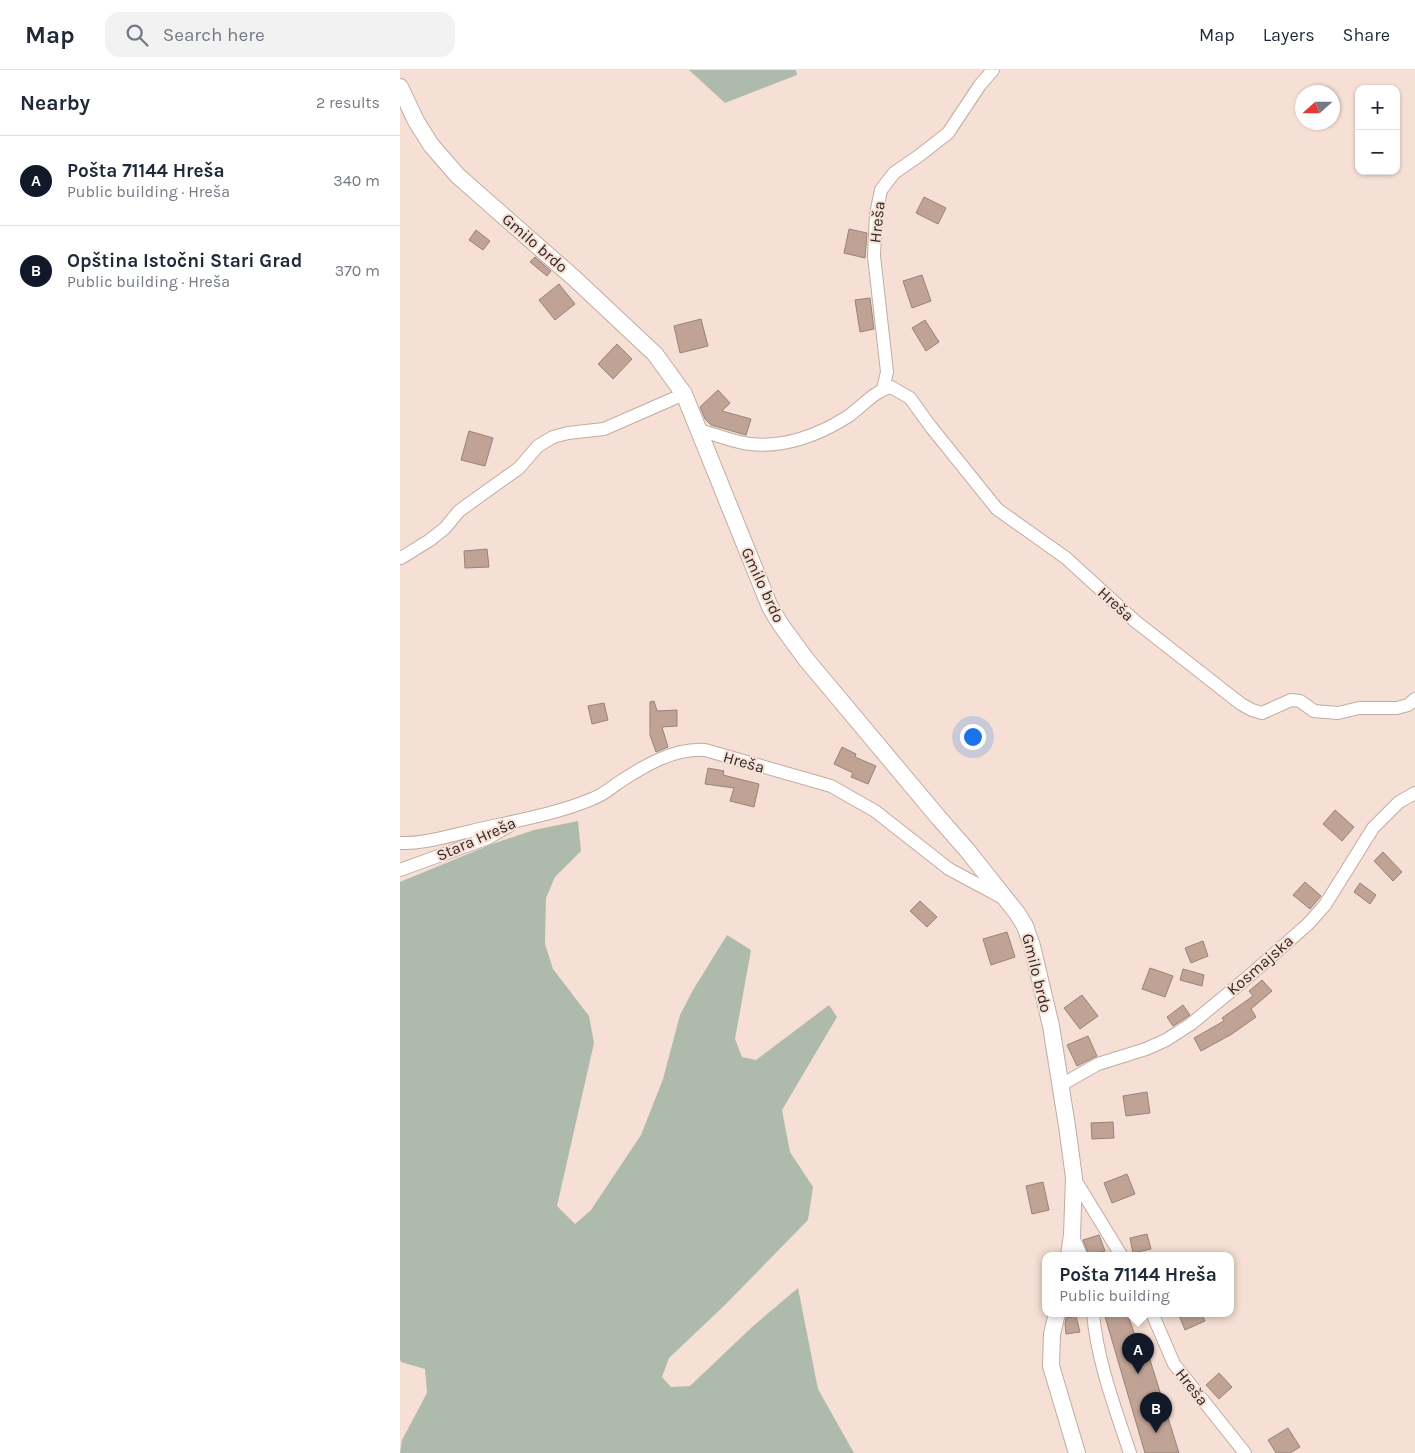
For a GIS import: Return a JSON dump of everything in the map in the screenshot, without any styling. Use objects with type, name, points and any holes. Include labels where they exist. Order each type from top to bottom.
[{"type":"main road","name":"Gmilo brdo","points":[[400,87],[416,121],[431,145],[458,176],[574,278],[656,354],[684,394],[770,607],[781,625],[906,779],[967,850],[1025,926],[1032,946],[1051,1026],[1074,1178]]},
{"type":"main road","points":[[1069,1252],[1072,1235],[1074,1178]]},
{"type":"main road","points":[[1056,1317],[1052,1334],[1051,1366],[1077,1453]]},
{"type":"street","name":"Hreša","points":[[993,70],[980,85],[948,133],[894,173],[880,190],[876,214],[874,256],[887,372],[882,389],[891,387],[910,398],[997,509],[1066,558],[1149,633],[1252,710],[1262,713],[1291,700],[1300,701],[1314,711],[1338,713],[1359,708],[1397,708],[1408,705],[1415,699]]},
{"type":"street","points":[[698,430],[749,444],[772,444],[796,440],[822,432],[848,416],[882,389]]},
{"type":"street","points":[[401,558],[430,540],[445,528],[459,511],[519,468],[538,446],[553,437],[568,433],[604,429],[684,394]]},
{"type":"street","name":"Hreša","points":[[522,819],[593,799],[631,774],[670,755],[691,749],[704,750],[831,786],[875,811],[917,842],[949,869],[1006,900]]},
{"type":"street","name":"Kosmajska","points":[[1061,1085],[1098,1064],[1146,1049],[1166,1040],[1191,1024],[1241,983],[1308,924],[1326,904],[1373,828],[1399,802],[1415,793]]},
{"type":"street","name":"Stara Hreša","points":[[400,843],[410,843],[522,819]]},
{"type":"street","name":"Stara Hreša","points":[[400,870],[488,838],[522,819]]},
{"type":"street","points":[[1074,1178],[1119,1252]]},
{"type":"street","points":[[1072,1235],[1080,1252]]},
{"type":"street","points":[[1093,1317],[1094,1330],[1108,1382],[1130,1453]]},
{"type":"street","name":"Hreša","points":[[1154,1317],[1174,1364],[1245,1453]]},
{"type":"green space","points":[[689,70],[796,70],[797,75],[725,103]]},
{"type":"green space","points":[[578,821],[581,851],[555,877],[546,898],[545,944],[553,969],[589,1016],[594,1043],[557,1206],[575,1224],[591,1210],[641,1135],[663,1079],[680,1015],[727,935],[751,950],[735,1039],[742,1057],[756,1060],[829,1005],[837,1017],[782,1110],[790,1152],[813,1187],[808,1220],[725,1305],[669,1358],[662,1377],[671,1387],[690,1386],[752,1327],[798,1288],[818,1389],[854,1453],[400,1453],[402,1440],[427,1393],[425,1369],[401,1362],[400,1359],[400,882],[492,844],[534,830]]},
{"type":"building","points":[[924,197],[946,208],[938,224],[916,213]]},
{"type":"building","points":[[849,229],[867,233],[865,258],[844,253]]},
{"type":"building","points":[[476,230],[490,241],[483,250],[469,240]]},
{"type":"building","points":[[535,257],[551,271],[547,276],[530,262]]},
{"type":"building","points":[[922,275],[931,301],[912,308],[903,281]]},
{"type":"building","points":[[559,284],[575,304],[555,320],[539,300]]},
{"type":"building","points":[[870,298],[874,329],[860,332],[855,300]]},
{"type":"building","points":[[701,319],[708,346],[680,353],[674,326]]},
{"type":"building","points":[[925,320],[939,342],[926,351],[912,328]]},
{"type":"building","points":[[617,344],[632,359],[613,379],[598,364]]},
{"type":"building","points":[[718,390],[730,403],[722,411],[751,419],[746,435],[711,425],[705,419],[700,407]]},
{"type":"building","points":[[469,431],[493,438],[485,466],[461,460]]},
{"type":"building","points":[[487,549],[489,567],[465,568],[464,551]]},
{"type":"building","points":[[654,701],[657,711],[677,710],[677,726],[662,727],[668,747],[656,752],[650,735],[650,702]]},
{"type":"building","points":[[604,703],[608,720],[592,724],[588,706]]},
{"type":"building","points":[[842,747],[856,754],[855,757],[876,766],[868,784],[851,777],[853,773],[834,764]]},
{"type":"building","points":[[708,768],[724,771],[723,775],[759,784],[754,807],[730,801],[734,788],[705,784]]},
{"type":"building","points":[[1335,810],[1354,827],[1342,841],[1323,824]]},
{"type":"building","points":[[1383,852],[1402,872],[1393,881],[1374,861]]},
{"type":"building","points":[[1305,882],[1321,896],[1310,909],[1293,895]]},
{"type":"building","points":[[1360,883],[1376,895],[1370,904],[1354,892]]},
{"type":"building","points":[[920,901],[937,917],[927,927],[910,911]]},
{"type":"building","points":[[1007,932],[1015,957],[991,965],[983,939]]},
{"type":"building","points":[[1203,941],[1208,956],[1191,963],[1185,948]]},
{"type":"building","points":[[1150,968],[1173,976],[1165,997],[1142,989]]},
{"type":"building","points":[[1183,969],[1204,975],[1202,986],[1180,980]]},
{"type":"building","points":[[1262,980],[1272,991],[1251,1009],[1256,1017],[1232,1034],[1201,1051],[1194,1038],[1224,1021],[1222,1018],[1253,996],[1249,991]]},
{"type":"building","points":[[1082,995],[1098,1016],[1080,1029],[1064,1008]]},
{"type":"building","points":[[1183,1005],[1190,1015],[1173,1026],[1167,1017]]},
{"type":"building","points":[[1088,1036],[1097,1056],[1077,1066],[1067,1045]]},
{"type":"building","points":[[1147,1092],[1150,1113],[1126,1116],[1123,1096]]},
{"type":"building","points":[[1113,1122],[1114,1138],[1092,1139],[1091,1123]]},
{"type":"building","points":[[1127,1174],[1135,1194],[1112,1203],[1104,1183]]},
{"type":"building","points":[[1043,1182],[1049,1210],[1032,1214],[1026,1186]]},
{"type":"building","points":[[1147,1234],[1151,1249],[1133,1252],[1130,1238]]},
{"type":"building","points":[[1099,1235],[1105,1251],[1088,1252],[1083,1240]]},
{"type":"building","points":[[1076,1317],[1080,1332],[1066,1334],[1066,1318]]},
{"type":"building","points":[[1105,1317],[1128,1317],[1140,1349],[1146,1347],[1179,1453],[1145,1453]]},
{"type":"building","points":[[1180,1317],[1203,1317],[1205,1321],[1185,1330]]},
{"type":"building","points":[[1219,1373],[1232,1387],[1219,1399],[1206,1385]]},
{"type":"building","points":[[1288,1428],[1300,1447],[1290,1453],[1276,1453],[1268,1440]]},
{"type":"place","name":"Pošta 71144 Hreša","points":[[1138,1374]]},
{"type":"place","name":"Opština Istočni Stari Grad","points":[[1156,1433]]}]
